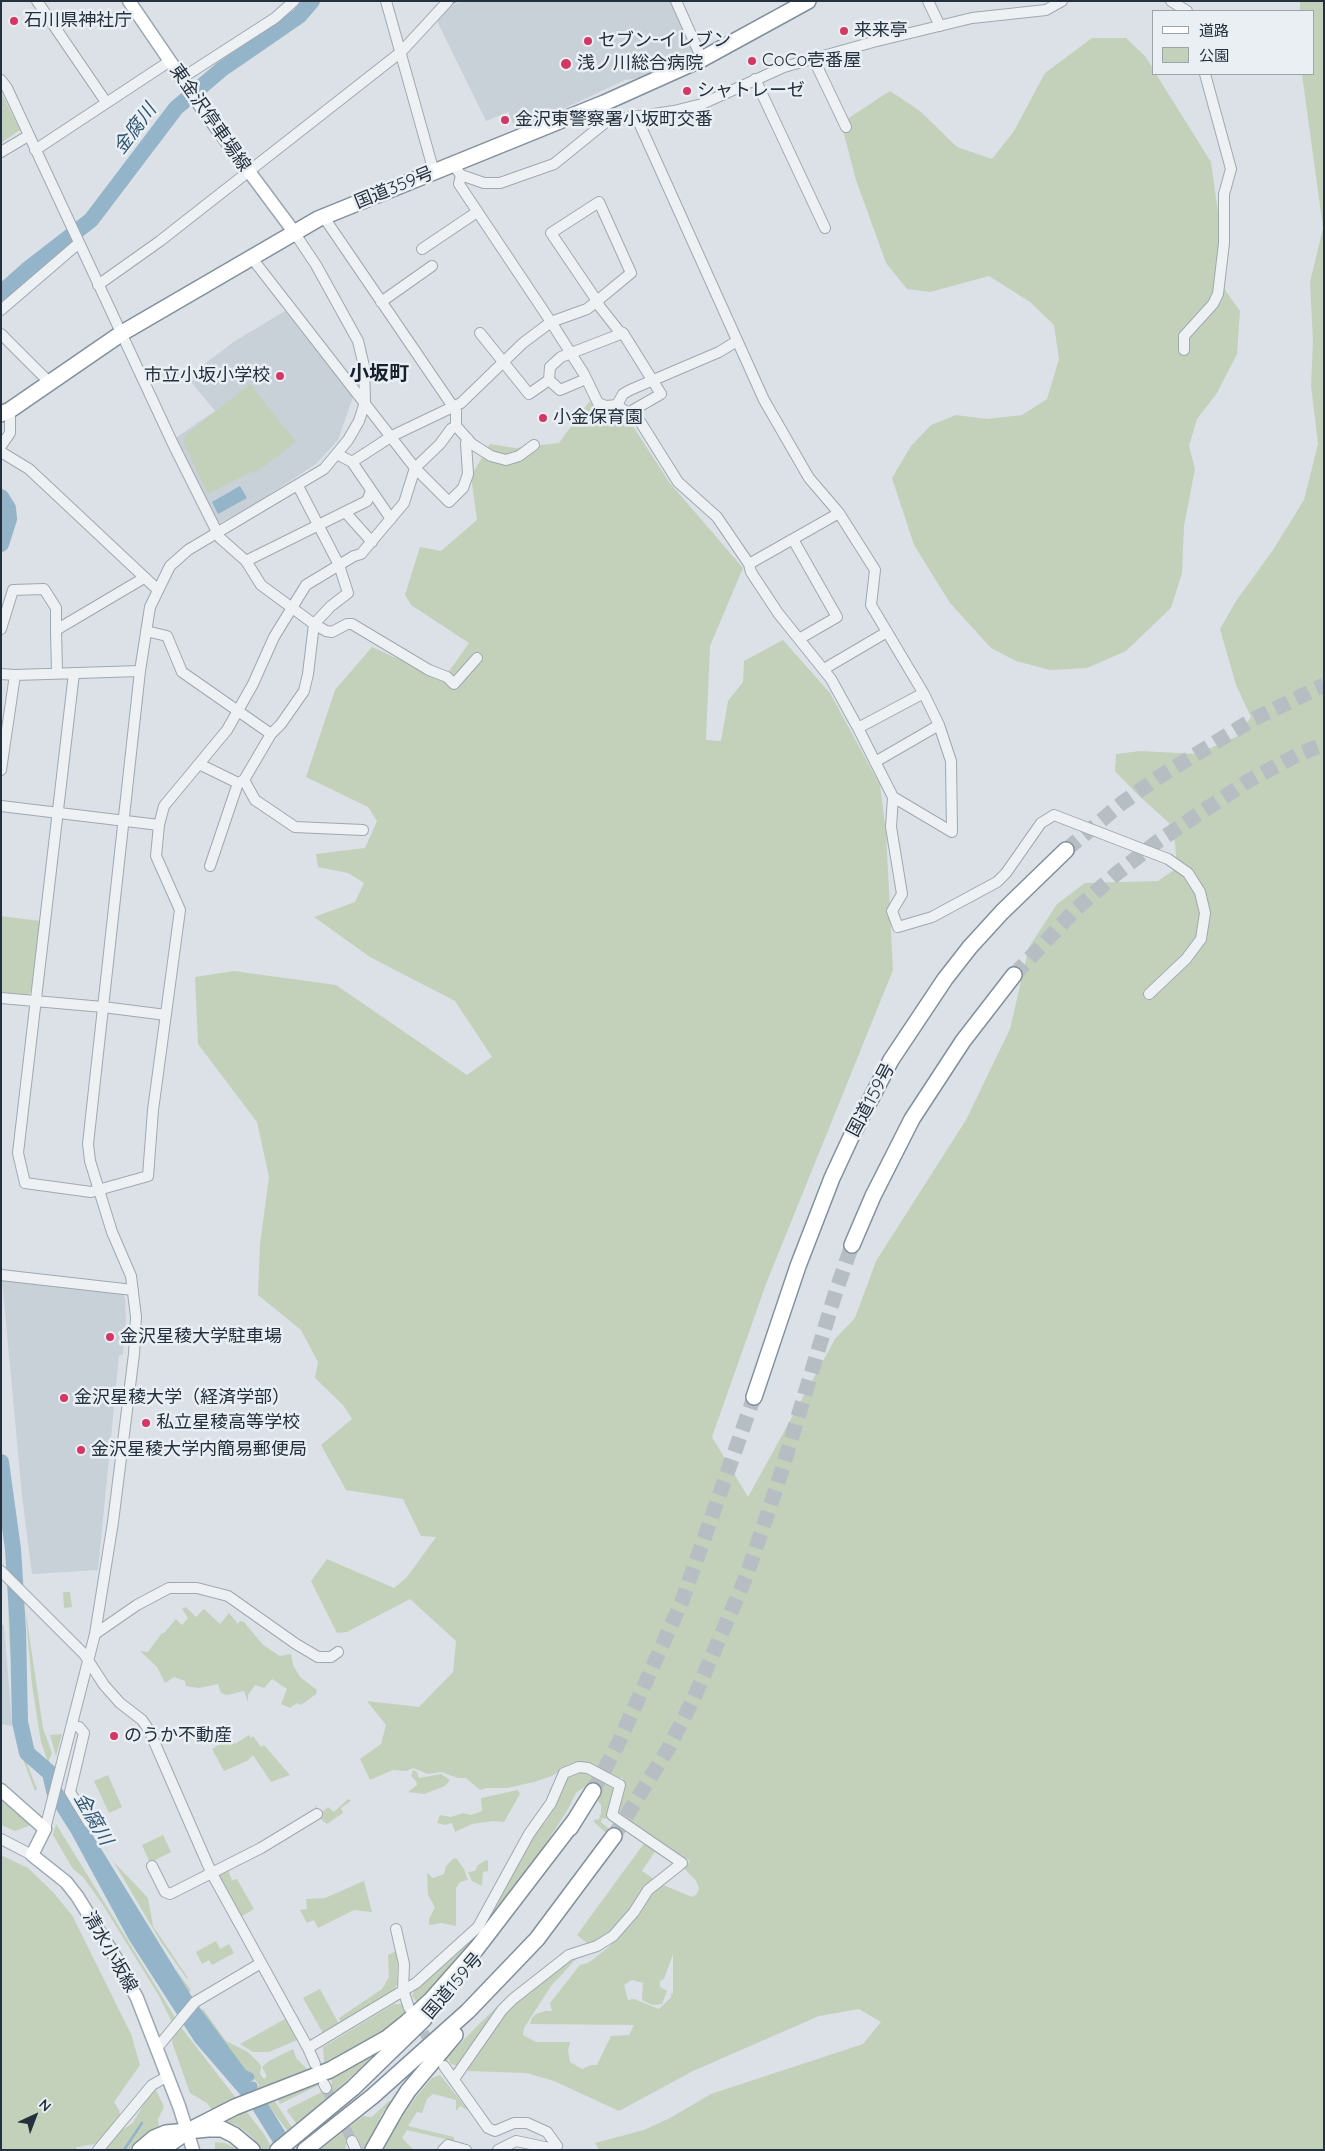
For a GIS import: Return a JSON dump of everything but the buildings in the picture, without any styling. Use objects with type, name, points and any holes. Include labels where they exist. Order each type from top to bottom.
[{"type":"highway","name":"国道359号","points":[[6,412],[122,333],[323,216],[434,172],[456,170],[702,59],[808,1]]},
{"type":"highway","name":"国道159号","points":[[754,1397],[798,1266],[832,1178],[867,1104],[891,1060],[945,979],[970,947],[1008,906],[1066,850]]},
{"type":"highway","points":[[852,1244],[873,1196],[912,1119],[962,1042],[1014,975]]},
{"type":"highway","name":"国道159号","points":[[278,2150],[304,2130],[389,2055],[447,1994],[524,1898],[593,1791]]},
{"type":"highway","points":[[161,2150],[188,2131],[235,2107],[330,2070],[386,2038],[420,2011],[477,1948],[575,1820]]},
{"type":"highway","name":"国道159号","points":[[309,2146],[373,2096],[474,2006],[537,1939],[614,1836]]},
{"type":"highway","points":[[373,2150],[394,2111],[408,2091],[537,1939]]},
{"type":"highway","points":[[140,2150],[154,2138],[166,2133],[222,2129],[234,2135],[252,2150]]},
{"type":"main road","name":"東金沢停車場線","points":[[129,1],[204,112],[294,232]]},
{"type":"main road","points":[[1,1790],[45,1829],[32,1855]]},
{"type":"main road","name":"清水小坂線","points":[[32,1855],[66,1882],[94,1922],[137,1998],[168,2076],[193,2150]]},
{"type":"street","points":[[37,1],[106,102]]},
{"type":"street","points":[[183,80],[275,18],[294,1]]},
{"type":"street","points":[[386,1],[434,172]]},
{"type":"street","points":[[98,285],[160,241],[401,52],[448,1]]},
{"type":"street","points":[[676,1],[702,59]]},
{"type":"street","points":[[928,1],[940,26]]},
{"type":"street","points":[[456,170],[484,183],[500,183],[554,164],[611,120],[674,111],[702,104],[784,67],[814,58],[972,18],[1046,10],[1062,1]]},
{"type":"street","points":[[1171,1],[1185,10]]},
{"type":"street","points":[[814,58],[846,127]]},
{"type":"street","points":[[35,150],[170,61]]},
{"type":"street","points":[[1184,350],[1184,336],[1213,304],[1218,294],[1224,243],[1224,194],[1231,168],[1205,75]]},
{"type":"street","points":[[755,79],[824,228]]},
{"type":"street","points":[[1,80],[7,88],[173,444],[220,538],[246,561],[261,585],[326,631],[332,632],[347,624],[352,624],[429,670],[447,677],[454,684],[477,658]]},
{"type":"street","points":[[604,103],[611,120]]},
{"type":"street","points":[[636,116],[764,400],[809,478],[839,513],[875,570],[871,605],[924,694],[939,725],[951,761],[952,832],[893,797]]},
{"type":"street","points":[[1,152],[28,136]]},
{"type":"street","points":[[456,170],[459,184],[551,322],[586,379],[598,403],[606,406],[617,405],[641,422],[678,482],[717,517],[749,564],[751,572],[778,613],[831,678],[893,797],[891,827],[902,894],[892,911],[898,927],[932,917],[997,882],[1006,873],[1041,823],[1054,815],[1179,865],[1200,892],[1205,913],[1201,939],[1190,954],[1149,994]]},
{"type":"street","points":[[352,462],[392,436],[461,403],[504,364],[523,343],[551,322],[587,309],[597,301],[631,273],[599,202],[551,234],[597,301],[619,332],[624,333],[661,394],[628,413]]},
{"type":"street","points":[[422,249],[477,212]]},
{"type":"street","points":[[323,216],[456,411],[456,426],[468,439],[491,456],[506,460],[518,456],[534,445]]},
{"type":"street","points":[[45,1829],[51,1813],[62,1761],[95,1634],[134,1354],[136,1317],[133,1290],[127,1265],[112,1232],[90,1162],[88,1144],[140,671],[150,607],[170,566],[178,558],[217,531],[298,486],[324,469],[348,440],[359,421],[365,402],[364,366],[358,342],[316,265],[294,232]]},
{"type":"street","points":[[1,310],[78,242]]},
{"type":"street","points":[[251,257],[416,468],[449,502],[463,488],[468,474],[466,444],[468,439]]},
{"type":"street","points":[[381,302],[432,266]]},
{"type":"street","points":[[480,333],[529,394],[549,380]]},
{"type":"street","points":[[549,380],[550,367],[560,357],[624,333]]},
{"type":"street","points":[[1,334],[50,383]]},
{"type":"street","points":[[617,405],[623,394],[719,352],[737,341]]},
{"type":"street","points":[[549,380],[560,390],[586,379]]},
{"type":"street","points":[[1,446],[10,433],[6,412]]},
{"type":"street","points":[[74,672],[18,1153],[25,1183],[91,1192],[148,1176],[153,1110],[180,910],[156,856],[159,825],[164,806],[227,730],[253,684],[274,637],[306,585],[354,556],[361,554],[404,503],[416,468],[451,429],[456,426]]},
{"type":"street","points":[[1,452],[29,469],[158,590]]},
{"type":"street","points":[[337,454],[352,462],[391,519]]},
{"type":"street","points":[[210,866],[241,782],[271,734],[281,724],[304,691],[314,624],[331,606],[348,593],[339,565],[298,486]]},
{"type":"street","points":[[246,561],[367,501],[371,491]]},
{"type":"street","points":[[345,512],[372,542]]},
{"type":"street","points":[[749,564],[839,513]]},
{"type":"street","points":[[790,540],[796,543],[837,617],[799,639]]},
{"type":"street","points":[[56,630],[144,578]]},
{"type":"street","points":[[1,629],[12,590],[44,589],[56,608],[57,672]]},
{"type":"street","points":[[146,631],[167,636],[182,672],[238,709],[271,734]]},
{"type":"street","points":[[824,669],[887,632]]},
{"type":"street","points":[[1,674],[140,671]]},
{"type":"street","points":[[1,770],[15,674]]},
{"type":"street","points":[[858,728],[924,694]]},
{"type":"street","points":[[875,762],[939,725]]},
{"type":"street","points":[[200,764],[241,782],[254,800],[295,827],[363,830]]},
{"type":"street","points":[[1,806],[159,825]]},
{"type":"street","points":[[1,998],[103,1007],[166,1015]]},
{"type":"street","points":[[1,1275],[133,1290]]},
{"type":"street","points":[[4,1574],[26,1594],[89,1660],[104,1685],[120,1703],[142,1720],[149,1730],[211,1872],[315,2064]]},
{"type":"street","points":[[95,1634],[137,1605],[169,1588],[197,1588],[228,1596],[296,1644],[318,1657],[331,1657],[338,1652]]},
{"type":"street","points":[[72,1725],[79,1727],[84,1733],[70,1792],[89,1823]]},
{"type":"street","points":[[308,2048],[416,1983],[478,1927],[529,1834],[551,1803],[564,1773],[579,1767],[588,1768],[620,1785],[612,1815],[682,1863],[648,1890],[634,1912],[613,1936],[597,1946],[568,1955],[513,1998],[502,2010],[454,2079]]},
{"type":"street","points":[[152,1866],[165,1892],[170,1894],[261,1848],[316,1814]]},
{"type":"street","points":[[1,1839],[32,1855]]},
{"type":"street","points":[[396,1929],[404,1964],[403,1990],[409,2008]]},
{"type":"street","points":[[157,2048],[195,2002],[261,1963]]},
{"type":"street","points":[[444,2066],[488,2128],[495,2130],[514,2123],[526,2123],[547,2132],[556,2146],[554,2149],[516,2142],[498,2150]]},
{"type":"street","points":[[98,2150],[152,2085],[168,2076]]},
{"type":"street","points":[[443,2150],[448,2145],[466,2150]]},
{"type":"shaded area","name":"浅ノ川総合病院","points":[[463,1],[673,1],[696,53],[652,76],[625,80],[516,131],[508,112],[486,121],[437,21],[448,8]]},
{"type":"shaded area","points":[[285,311],[353,397],[338,440],[316,464],[259,501],[218,524],[174,439],[215,411],[187,377],[235,341]]},
{"type":"shaded area","name":"金沢星稜大学（経済学部）","points":[[2,1279],[123,1294],[125,1298],[126,1321],[123,1354],[119,1356],[98,1570],[32,1574],[22,1496]]},
{"type":"shaded area","points":[[1,1625],[4,1625],[12,1726],[1,1724]]},
{"type":"green space","points":[[1300,1],[1324,1],[1324,2150],[599,2150],[595,2143],[644,2130],[670,2118],[711,2094],[863,2044],[881,2022],[859,2009],[819,2016],[693,2071],[619,2111],[554,2081],[526,2073],[468,2071],[468,2065],[506,2011],[567,1961],[578,1957],[551,1986],[524,2028],[523,2035],[536,2042],[570,2042],[568,2050],[570,2062],[582,2069],[591,2065],[597,2065],[611,2036],[629,2035],[634,2025],[530,2024],[532,2018],[536,2014],[552,2011],[550,2003],[580,1965],[588,1963],[609,1947],[661,1884],[692,1897],[697,1894],[699,1888],[696,1881],[684,1868],[690,1861],[649,1836],[619,1812],[623,1778],[616,1778],[587,1765],[571,1764],[552,1776],[534,1782],[507,1788],[486,1788],[480,1790],[466,1778],[458,1778],[441,1772],[428,1774],[413,1768],[407,1771],[393,1770],[370,1780],[360,1759],[381,1744],[386,1725],[367,1701],[419,1707],[453,1672],[456,1641],[410,1599],[347,1632],[337,1633],[311,1581],[327,1559],[394,1588],[407,1577],[436,1537],[421,1536],[403,1499],[346,1490],[321,1445],[352,1419],[343,1405],[315,1378],[318,1362],[301,1330],[258,1295],[260,1244],[269,1177],[257,1122],[198,1044],[195,977],[234,971],[336,985],[467,1075],[492,1057],[455,1001],[370,957],[314,917],[355,902],[364,883],[348,873],[318,867],[316,854],[365,848],[377,821],[368,807],[306,777],[335,690],[372,647],[440,678],[450,670],[469,643],[411,605],[405,595],[420,547],[441,551],[477,520],[471,476],[490,444],[515,448],[559,443],[589,402],[627,417],[669,482],[743,568],[710,646],[706,740],[721,741],[728,701],[743,682],[744,661],[783,640],[830,693],[880,785],[886,832],[893,970],[766,1284],[712,1437],[748,1497],[835,1339],[855,1318],[876,1261],[966,1120],[1010,1029],[1029,947],[1057,904],[1085,883],[1158,881],[1177,868],[1175,843],[1169,823],[1115,771],[1116,754],[1140,751],[1197,754],[1238,736],[1251,717],[1236,685],[1220,629],[1236,601],[1273,550],[1304,500],[1318,444],[1311,385],[1313,341],[1310,282],[1323,228],[1302,75],[1315,75],[1315,10],[1300,10]],"holes":[[[673,1954],[673,1994],[671,1993],[671,1997],[659,2009],[634,1999],[628,2000],[624,1985],[632,1980],[643,1983],[642,2000],[652,2005],[662,2004],[667,1991],[660,1987],[660,1981],[664,1979]]]},
{"type":"green space","points":[[1092,38],[1126,38],[1145,56],[1152,67],[1152,75],[1157,75],[1211,162],[1219,219],[1220,283],[1240,311],[1237,354],[1217,393],[1197,419],[1189,446],[1195,469],[1184,526],[1182,573],[1171,608],[1126,651],[1087,668],[1050,670],[1016,661],[991,648],[950,603],[914,545],[892,478],[911,446],[931,425],[956,415],[987,419],[1022,415],[1047,399],[1059,359],[1054,325],[1030,302],[989,276],[930,292],[907,289],[886,263],[856,180],[841,123],[890,91],[920,111],[957,147],[992,159],[1014,131],[1045,73]]},
{"type":"green space","points":[[1,92],[20,130],[1,143]]},
{"type":"green space","points":[[250,384],[296,442],[258,471],[249,473],[208,494],[183,442],[187,434]]},
{"type":"green space","points":[[1,916],[40,921],[31,991],[28,995],[1,992]]},
{"type":"green space","points":[[8,1592],[20,1737],[24,1756],[37,1789],[35,1791],[18,1742],[9,1637]]},
{"type":"green space","points":[[63,1592],[70,1592],[72,1607],[64,1608]]},
{"type":"green space","points":[[25,1607],[43,1728],[52,1753],[48,1762],[41,1742],[32,1685]]},
{"type":"green space","points":[[186,1607],[196,1617],[204,1609],[220,1624],[229,1613],[238,1624],[240,1621],[244,1622],[263,1645],[280,1656],[291,1654],[293,1665],[300,1677],[317,1690],[316,1694],[301,1705],[297,1703],[290,1708],[281,1704],[287,1689],[272,1679],[264,1688],[255,1685],[248,1695],[248,1702],[244,1691],[227,1695],[221,1693],[218,1684],[199,1688],[186,1686],[185,1681],[174,1677],[165,1683],[157,1667],[140,1651],[148,1652],[162,1633],[176,1619],[182,1625],[188,1618],[182,1609]]},
{"type":"green space","points":[[62,1734],[56,1756],[50,1735]]},
{"type":"green space","points":[[229,1735],[235,1744],[249,1735],[251,1738],[253,1736],[261,1747],[264,1745],[290,1775],[271,1782],[253,1755],[247,1761],[224,1771],[212,1749],[220,1744],[219,1741]]},
{"type":"green space","points":[[413,1770],[417,1772],[419,1778],[441,1774],[450,1780],[445,1786],[424,1794],[408,1792],[417,1785],[411,1776]]},
{"type":"green space","points":[[585,1771],[614,1788],[609,1815],[605,1819],[602,1818],[601,1822],[609,1829],[605,1832],[594,1822],[594,1820],[599,1819],[601,1805],[598,1801],[599,1786],[596,1781],[591,1782],[576,1793],[526,1875],[496,1916],[418,2007],[366,2046],[268,2091],[295,2132],[291,2136],[256,2088],[259,2085],[253,2077],[245,2072],[216,2036],[200,2012],[203,2009],[226,2041],[248,2052],[258,2062],[261,2066],[260,2074],[264,2079],[267,2076],[262,2067],[269,2061],[293,2049],[296,2058],[307,2069],[324,2062],[323,2047],[394,2004],[403,2004],[407,2012],[418,2003],[412,1996],[415,1990],[481,1930],[534,1834],[546,1821],[567,1775]]},
{"type":"green space","points":[[108,1775],[122,1807],[109,1813],[94,1781]]},
{"type":"green space","points":[[518,1790],[520,1794],[504,1822],[493,1821],[472,1824],[455,1832],[452,1823],[445,1825],[437,1823],[440,1815],[451,1817],[463,1813],[471,1815],[482,1811],[481,1798]]},
{"type":"green space","points":[[65,1791],[175,1969],[191,1990],[188,1994],[64,1795]]},
{"type":"green space","points":[[1,1797],[31,1825],[15,1831],[1,1825]]},
{"type":"green space","points":[[348,1799],[351,1801],[341,1808],[343,1813],[327,1824],[322,1820],[314,1805],[322,1812],[328,1807],[334,1812]]},
{"type":"green space","points":[[93,1823],[110,1856],[91,1824]]},
{"type":"green space","points":[[56,1824],[176,2019],[173,2024],[159,1996],[103,1905],[83,1877],[73,1869],[53,1835]]},
{"type":"green space","points":[[163,1835],[171,1852],[150,1863],[142,1845]]},
{"type":"green space","points":[[645,1842],[656,1850],[642,1871],[654,1879],[627,1916],[603,1939],[588,1944],[577,1935]]},
{"type":"green space","points":[[1,1855],[28,1868],[52,1891],[72,1915],[131,2034],[140,2065],[114,2102],[119,2110],[121,2119],[100,2143],[77,2147],[75,2150],[1,2150]]},
{"type":"green space","points":[[454,1858],[457,1859],[464,1869],[468,1880],[460,1882],[456,1888],[456,1926],[442,1923],[429,1925],[429,1919],[435,1907],[428,1895],[427,1873],[433,1878],[444,1874],[446,1866]]},
{"type":"green space","points":[[486,1860],[488,1861],[488,1871],[483,1872],[482,1886],[472,1881],[468,1872],[475,1871],[478,1865]]},
{"type":"green space","points":[[113,1861],[148,1898],[153,1926],[187,1979],[161,1942]]},
{"type":"green space","points":[[227,1868],[232,1880],[237,1879],[254,1909],[239,1918],[217,1876]]},
{"type":"green space","points":[[364,1881],[372,1912],[354,1910],[318,1928],[314,1920],[307,1923],[300,1910],[307,1909],[306,1899],[325,1898]]},
{"type":"green space","points":[[216,1941],[220,1949],[229,1944],[234,1953],[212,1965],[209,1960],[202,1964],[196,1952]]},
{"type":"green space","points":[[398,1950],[397,1984],[393,1992],[342,2024],[339,2018],[382,1989],[389,1977],[388,1955]]},
{"type":"green space","points":[[320,1989],[340,2026],[324,2035],[303,1998]]},
{"type":"green space","points":[[502,2002],[459,2066],[451,2064],[449,2059],[436,2071],[478,2025]]},
{"type":"green space","points":[[285,2019],[297,2040],[269,2052],[253,2052],[240,2044]]},
{"type":"green space","points":[[180,2026],[264,2134],[273,2150],[260,2150],[254,2139],[244,2130],[236,2125],[224,2122],[223,2118],[213,2111],[207,2103],[190,2093],[172,2042],[174,2033]]},
{"type":"green space","points":[[385,2047],[306,2116],[305,2120],[312,2136],[308,2139],[287,2111],[322,2092],[332,2083],[331,2079],[280,2104],[277,2097]]},
{"type":"green space","points":[[440,2075],[469,2111],[460,2106],[456,2111],[456,2100],[433,2094],[427,2099],[422,2113],[417,2112],[408,2126],[454,2137],[454,2141],[407,2130],[402,2138],[414,2150],[381,2150],[398,2121],[415,2098],[432,2078]]},
{"type":"green space","points":[[155,2088],[164,2107],[158,2119],[159,2127],[141,2138],[129,2150],[104,2150],[115,2135],[133,2123],[150,2093]]},
{"type":"green space","points":[[389,2101],[391,2102],[381,2115],[379,2120],[382,2122],[367,2150],[363,2150],[356,2136],[346,2144],[345,2150],[320,2150],[363,2116],[372,2117]]},
{"type":"green space","points":[[215,2142],[225,2143],[239,2150],[215,2150]]},
{"type":"water","points":[[240,486],[247,498],[218,514],[212,502]]},
{"type":"waterway","name":"金腐川","points":[[1,293],[28,269],[91,220],[176,108],[222,69],[299,16],[312,1]]},
{"type":"waterway","points":[[449,5],[457,1]]},
{"type":"waterway","name":"金腐川","points":[[1,497],[8,508],[9,519],[1,544]]},
{"type":"waterway","name":"金腐川","points":[[1,1462],[13,1549],[18,1631],[20,1722],[27,1753],[50,1773],[54,1791],[78,1829],[136,1936],[201,2037],[258,2103],[287,2150]]},
{"type":"waterway","points":[[54,1791],[64,1797],[190,2002],[243,2074],[250,2077]]},
{"type":"waterway","name":"金腐川","points":[[248,2091],[253,2086]]},
{"type":"waterway","points":[[124,2150],[142,2123]]},
{"type":"tunnel","points":[[1066,850],[1122,803],[1162,775],[1252,720],[1324,685]]},
{"type":"tunnel","points":[[1014,975],[1075,910],[1116,874],[1157,842],[1248,781],[1297,755],[1324,744]]},
{"type":"tunnel","points":[[614,1836],[668,1749],[693,1700],[746,1577],[778,1483],[836,1291],[852,1245]]},
{"type":"tunnel","points":[[593,1791],[618,1744],[682,1601],[754,1397]]},
{"type":"tunnel","points":[[416,2019],[433,2048]]},
{"type":"tunnel","points":[[326,2088],[352,2141]]},
{"type":"place","name":"石川県神社庁","points":[[14,21]]},
{"type":"place","name":"来来亭","points":[[844,31]]},
{"type":"place","name":"セブン-イレブン","points":[[588,41]]},
{"type":"place","name":"CoCo壱番屋","points":[[752,61]]},
{"type":"place","name":"浅ノ川総合病院","points":[[566,64]]},
{"type":"place","name":"シャトレーゼ","points":[[687,91]]},
{"type":"place","name":"金沢東警察署小坂町交番","points":[[505,120]]},
{"type":"place","name":"市立小坂小学校","points":[[280,376]]},
{"type":"place","name":"小金保育園","points":[[543,418]]},
{"type":"place","name":"金沢星稜大学駐車場","points":[[110,1337]]},
{"type":"place","name":"金沢星稜大学（経済学部）","points":[[64,1398]]},
{"type":"place","name":"私立星稜高等学校","points":[[146,1423]]},
{"type":"place","name":"金沢星稜大学内簡易郵便局","points":[[81,1450]]},
{"type":"place","name":"のうか不動産","points":[[114,1736]]},
{"type":"district","name":"小坂町","points":[[379,374]]}]
